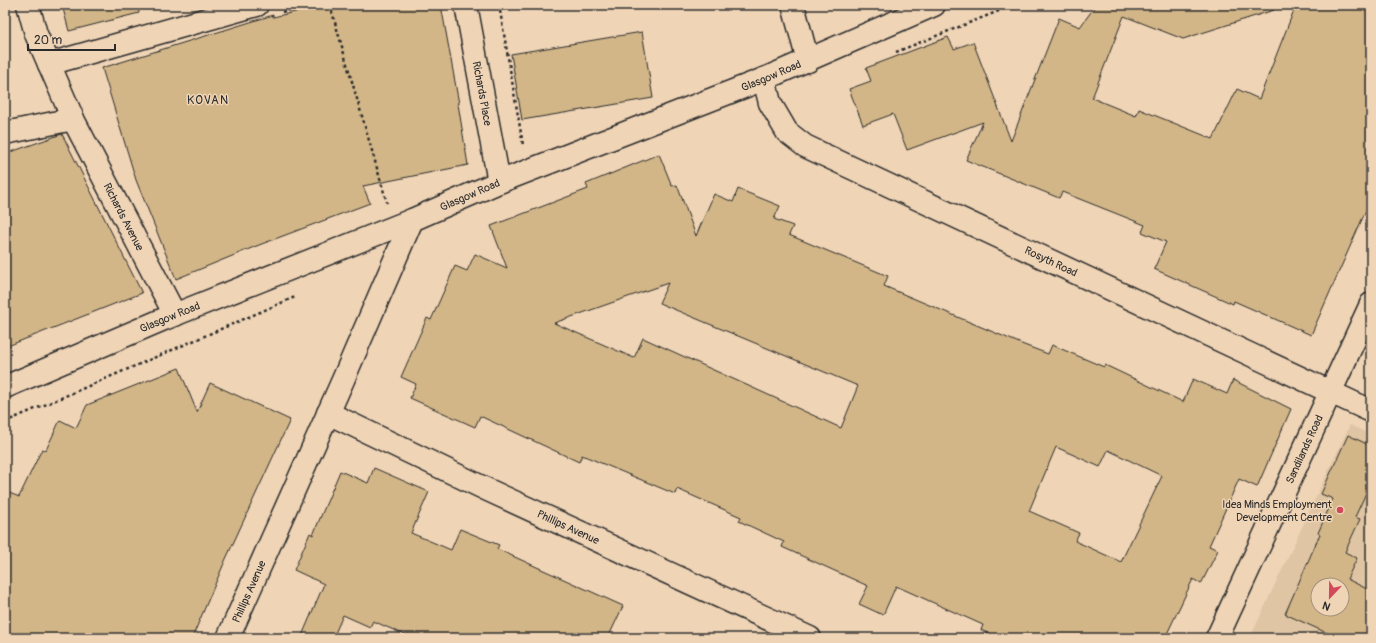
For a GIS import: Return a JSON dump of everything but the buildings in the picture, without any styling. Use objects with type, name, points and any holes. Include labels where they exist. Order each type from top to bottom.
[{"type":"street","name":"Richards Avenue","points":[[28,5],[36,34],[73,119],[175,315]]},
{"type":"street","points":[[49,64],[257,5]]},
{"type":"street","name":"Richards Place","points":[[466,5],[499,182]]},
{"type":"street","points":[[793,5],[808,61]]},
{"type":"street","name":"Glasgow Road","points":[[5,387],[175,315],[412,220],[499,182],[808,61],[934,5]]},
{"type":"street","name":"Rosyth Road","points":[[764,79],[770,103],[788,132],[805,146],[1371,411]]},
{"type":"street","points":[[5,134],[73,119]]},
{"type":"street","name":"Phillips Avenue","points":[[228,638],[412,220]]},
{"type":"street","name":"Sandilands Road","points":[[1217,638],[1371,304]]},
{"type":"street","name":"Phillips Avenue","points":[[328,413],[488,490],[810,638]]},
{"type":"path","points":[[330,5],[388,204]]},
{"type":"path","points":[[499,5],[523,146]]},
{"type":"path","points":[[890,55],[1014,5]]},
{"type":"path","points":[[5,422],[301,295]]},
{"type":"shaded area","name":"Idea Minds Employment Development Centre","points":[[1350,425],[1371,435],[1371,638],[1250,638]]},
{"type":"place","name":"Idea Minds Employment Development Centre","points":[[1340,510]]},
{"type":"district","name":"KOVAN","points":[[208,100]]}]
